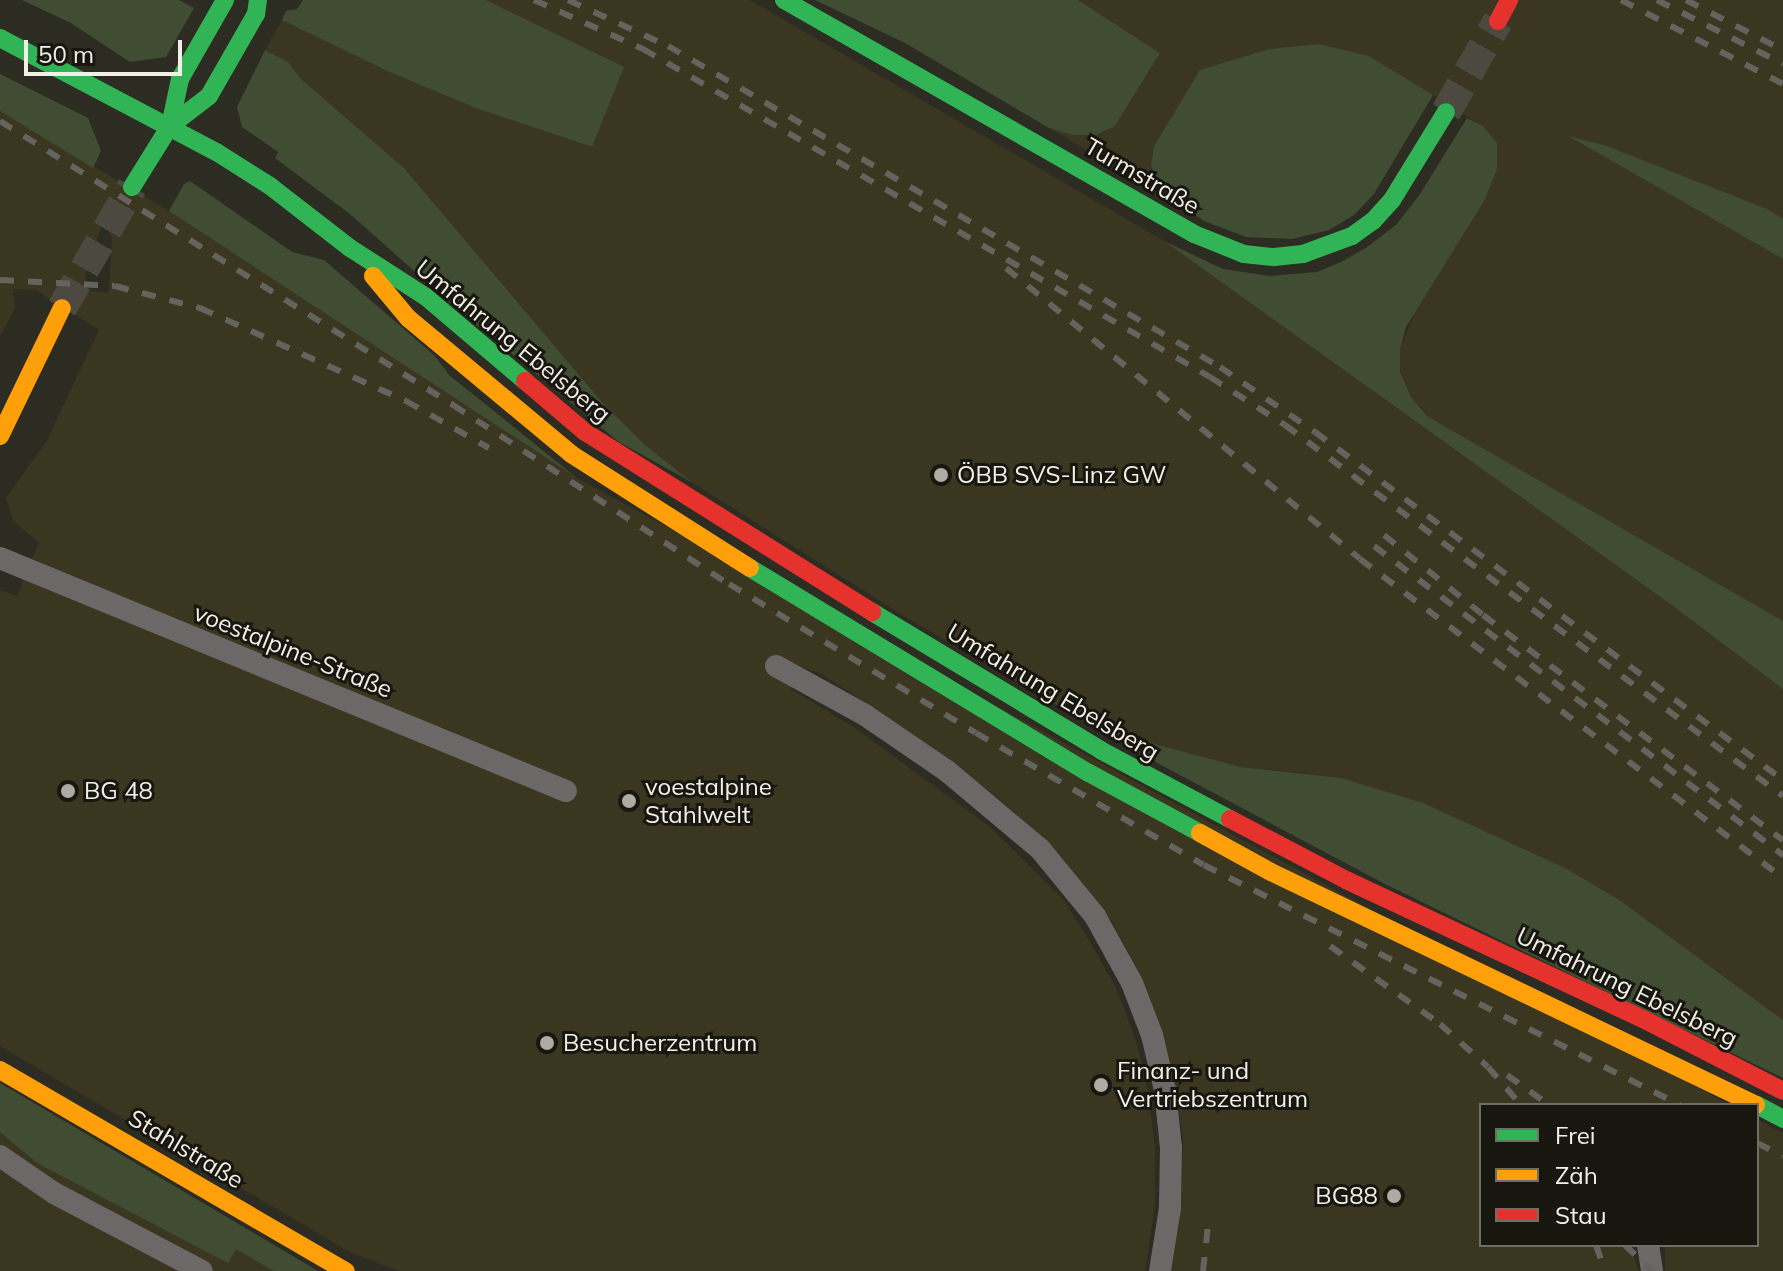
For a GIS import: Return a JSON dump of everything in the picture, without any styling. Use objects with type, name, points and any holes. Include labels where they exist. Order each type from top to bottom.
[{"type":"main road","points":[[132,187],[170,126],[180,79],[225,0]]},
{"type":"main road","points":[[170,126],[209,96],[256,14],[258,0]]},
{"type":"main road","name":"Turmstraße","points":[[784,0],[1194,234],[1244,254],[1274,257],[1303,254],[1352,236],[1392,200],[1446,112]]},
{"type":"main road","points":[[1498,21],[1509,0]]},
{"type":"main road","name":"Umfahrung Ebelsberg","points":[[0,38],[170,126],[270,186],[350,248],[426,297],[526,385],[635,465],[1102,751],[1346,880],[1643,1019],[1783,1091]]},
{"type":"main road","name":"Umfahrung Ebelsberg","points":[[350,248],[408,318],[509,405],[571,454],[704,541],[1089,773],[1199,834],[1284,878],[1753,1103]]},
{"type":"main road","points":[[0,436],[62,308]]},
{"type":"main road","name":"Stahlstraße","points":[[0,1070],[346,1271]]},
{"type":"main road","name":"Umfahrung Ebelsberg","points":[[1759,1106],[1783,1119]]},
{"type":"street","name":"voestalpine-Straße","points":[[0,558],[566,791]]},
{"type":"street","points":[[776,666],[865,715],[947,771],[1040,849],[1095,916],[1132,983],[1152,1035],[1165,1090],[1171,1148],[1171,1193],[1160,1271]]},
{"type":"street","points":[[0,1156],[54,1193],[202,1271]]},
{"type":"street","points":[[1648,1247],[1652,1271]]},
{"type":"shaded area","points":[[486,0],[750,0],[1164,241],[1673,606],[1783,689],[1783,1020],[1621,901],[1304,773],[1241,767],[1158,745],[1045,698],[904,616],[693,483],[644,444],[602,402],[404,168],[301,79],[288,62],[265,50],[282,20],[385,70],[473,107],[591,147],[603,112],[551,33]]},
{"type":"shaded area","points":[[1078,0],[1783,0],[1783,219],[1604,145],[1571,138],[1783,259],[1783,621],[1427,416],[1411,397],[1400,372],[1400,349],[1419,302],[1484,201],[1483,126],[1369,56],[1200,70],[1154,146],[1151,165],[1157,184],[1204,221],[1049,128],[1072,135],[1115,126],[1160,53]]},
{"type":"shaded area","points":[[0,111],[169,211],[577,478],[1726,1103],[1479,1103],[1479,1247],[1632,1247],[1638,1271],[1172,1271],[1181,1207],[1183,1136],[1173,1071],[1141,976],[1113,923],[1044,838],[993,794],[873,707],[821,674],[791,663],[791,689],[855,728],[990,827],[1063,899],[1089,940],[1115,986],[1135,1037],[1148,1090],[1155,1147],[1155,1205],[1145,1271],[399,1271],[350,1252],[0,1046],[0,590],[17,596],[39,542],[13,521],[6,498],[46,442],[99,330],[36,290],[13,289],[15,309],[0,336]],"holes":[[[104,219],[112,238],[109,293],[85,290],[86,272]]]},
{"type":"shaded area","points":[[0,1096],[288,1271],[0,1271]]},
{"type":"shaded area","points":[[1759,1120],[1783,1133],[1783,1271],[1665,1271],[1665,1247],[1759,1247]]},
{"type":"green space","points":[[22,0],[179,0],[194,8],[166,57],[130,62],[71,23]]},
{"type":"green space","points":[[303,0],[486,0],[624,67],[592,147],[473,107],[385,70],[282,20],[286,11],[297,9]]},
{"type":"green space","points":[[815,0],[1078,0],[1160,53],[1115,126],[1096,135],[1072,135],[1049,128],[905,43]]},
{"type":"green space","points":[[1319,44],[1369,56],[1433,95],[1374,194],[1354,215],[1329,230],[1292,239],[1246,237],[1204,221],[1157,184],[1151,165],[1154,146],[1200,70],[1269,49]]},
{"type":"green space","points":[[265,50],[288,62],[301,79],[404,168],[602,402],[644,444],[693,483],[619,442],[458,310],[350,214],[275,158],[278,152],[242,127],[237,107]]},
{"type":"green space","points":[[0,74],[88,118],[101,151],[93,168],[0,111]]},
{"type":"green space","points":[[1467,118],[1483,126],[1497,143],[1497,169],[1484,201],[1406,327],[1400,349],[1400,372],[1411,397],[1427,416],[1783,621],[1783,689],[1673,606],[1164,241],[1223,269],[1270,276],[1317,272],[1366,248],[1396,225],[1420,194]]},
{"type":"green space","points":[[1568,136],[1604,145],[1767,209],[1783,219],[1783,259]]},
{"type":"green space","points":[[190,181],[292,252],[324,260],[435,356],[449,375],[577,478],[169,211],[184,184]]},
{"type":"green space","points":[[1045,698],[1158,745],[1241,767],[1341,778],[1423,803],[1567,869],[1621,901],[1783,1020],[1783,1078],[1383,883],[1133,750]]},
{"type":"green space","points":[[0,1083],[318,1271],[274,1271],[236,1249],[228,1263],[37,1163],[0,1132]]},
{"type":"tunnel","points":[[1446,112],[1498,21]]},
{"type":"tunnel","points":[[62,308],[132,187]]},
{"type":"railway","points":[[534,0],[643,49],[1210,377],[1285,425],[1783,796]]},
{"type":"railway","points":[[568,0],[668,46],[1220,367],[1315,432],[1783,780]]},
{"type":"railway","points":[[1621,0],[1783,84]]},
{"type":"railway","points":[[1657,0],[1783,64]]},
{"type":"railway","points":[[1686,0],[1783,50]]},
{"type":"railway","points":[[0,121],[453,405],[729,584],[976,733],[1204,865],[1676,1103]]},
{"type":"railway","points":[[1006,268],[1360,559],[1783,878]]},
{"type":"railway","points":[[0,280],[115,286],[200,308],[406,401],[489,448]]},
{"type":"railway","points":[[1384,535],[1483,615],[1783,840]]},
{"type":"railway","points":[[1374,546],[1783,855]]},
{"type":"railway","points":[[1330,946],[1440,1024],[1488,1067],[1519,1103]]},
{"type":"railway","points":[[1507,1075],[1546,1103]]},
{"type":"railway","points":[[1759,1144],[1783,1156]]},
{"type":"railway","points":[[1203,1271],[1208,1226]]},
{"type":"railway","points":[[1597,1247],[1605,1271]]},
{"type":"railway","points":[[1627,1247],[1652,1271]]},
{"type":"traffic: fast","points":[[170,126],[180,79],[225,0]]},
{"type":"traffic: fast","points":[[132,187],[170,126],[209,96],[256,14],[258,0]]},
{"type":"traffic: fast","points":[[784,0],[1194,234],[1244,254],[1274,257],[1303,254],[1352,236],[1373,221],[1392,200],[1446,112]]},
{"type":"traffic: fast","points":[[0,38],[218,153],[270,186],[350,248],[426,297],[525,381]]},
{"type":"traffic: fast","points":[[750,568],[1089,773],[1200,833]]},
{"type":"traffic: fast","points":[[872,612],[1102,751],[1230,819]]},
{"type":"traffic: fast","points":[[1759,1106],[1783,1119]]},
{"type":"traffic: slow","points":[[373,276],[408,318],[571,454],[750,568]]},
{"type":"traffic: slow","points":[[0,436],[62,308]]},
{"type":"traffic: slow","points":[[1200,833],[1271,872],[1752,1103]]},
{"type":"traffic: slow","points":[[0,1070],[346,1271]]},
{"type":"traffic: jam","points":[[1498,21],[1509,0]]},
{"type":"traffic: jam","points":[[525,381],[585,432],[872,612]]},
{"type":"traffic: jam","points":[[1230,819],[1346,880],[1643,1019],[1783,1091]]},
{"type":"place","name":"ÖBB SVS-Linz GW","points":[[941,475]]},
{"type":"place","name":"BG 48","points":[[68,791]]},
{"type":"place","name":"voestalpine Stahlwelt","points":[[629,801]]},
{"type":"place","name":"Besucherzentrum","points":[[547,1043]]},
{"type":"place","name":"Finanz- und Vertriebszentrum","points":[[1101,1085]]},
{"type":"place","name":"BG88","points":[[1394,1196]]}]
